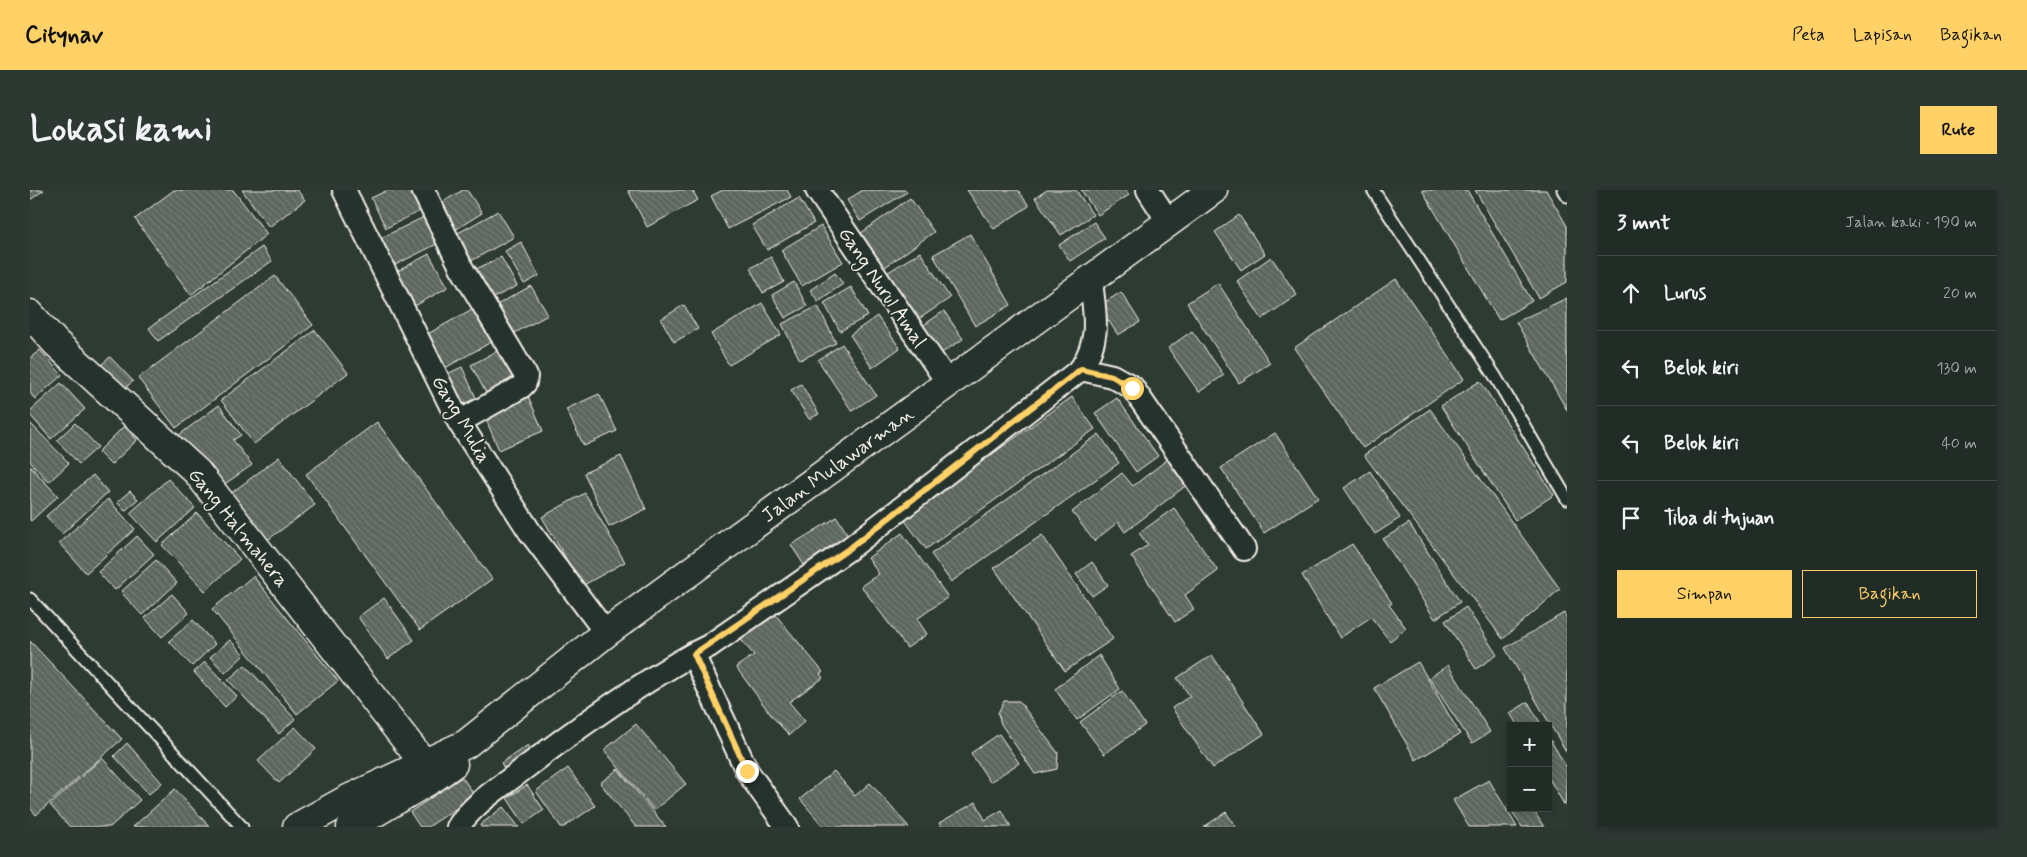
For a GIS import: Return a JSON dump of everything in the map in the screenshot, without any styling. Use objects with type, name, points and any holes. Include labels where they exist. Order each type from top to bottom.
[{"type":"main road","name":"Jalan Mulawarman","points":[[297,827],[423,762],[466,744],[606,633],[1091,281],[1213,190]]},
{"type":"main road","name":"Gang Halmahera","points":[[30,314],[56,343],[197,472],[423,762]]},
{"type":"main road","name":"Jalan Mulawarman","points":[[356,826],[453,764],[466,744]]},
{"type":"street","name":"Gang Mulia","points":[[344,190],[459,422],[530,532],[606,633]]},
{"type":"street","points":[[422,190],[461,267],[526,376],[525,383],[521,387],[459,422]]},
{"type":"street","name":"Gang Nurul Amal","points":[[818,190],[948,383]]},
{"type":"street","points":[[1148,190],[1168,222]]},
{"type":"street","points":[[458,827],[473,808],[546,752],[671,666],[694,654],[850,548],[1081,369],[1092,350],[1096,329],[1091,281]]},
{"type":"street","points":[[1081,369],[1112,376],[1132,388],[1244,549]]},
{"type":"street","points":[[694,654],[747,771],[788,827]]},
{"type":"lane","points":[[1373,190],[1495,376],[1567,499]]},
{"type":"lane","points":[[1563,190],[1567,196]]},
{"type":"lane","points":[[30,599],[242,827]]},
{"type":"building","points":[[30,190],[44,190],[30,200]]},
{"type":"building","points":[[174,190],[233,190],[267,234],[191,295],[135,219]]},
{"type":"building","points":[[242,190],[297,190],[305,200],[269,227]]},
{"type":"building","points":[[388,190],[412,190],[422,210],[386,228],[371,198]]},
{"type":"building","points":[[463,190],[467,190],[482,213],[455,230],[439,204]]},
{"type":"building","points":[[628,190],[692,190],[698,200],[647,227]]},
{"type":"building","points":[[723,190],[787,190],[791,197],[728,229],[711,196]]},
{"type":"building","points":[[863,190],[906,190],[907,192],[860,221],[847,200]]},
{"type":"building","points":[[967,190],[1018,190],[1029,206],[994,229]]},
{"type":"building","points":[[1047,190],[1076,190],[1093,215],[1061,235],[1035,198]]},
{"type":"building","points":[[1081,190],[1126,190],[1129,195],[1098,215]]},
{"type":"building","points":[[1422,190],[1467,190],[1532,301],[1499,320]]},
{"type":"building","points":[[1475,190],[1546,190],[1567,226],[1567,282],[1539,298]]},
{"type":"building","points":[[799,198],[814,223],[767,250],[752,225]]},
{"type":"building","points":[[910,198],[934,232],[881,270],[857,236]]},
{"type":"building","points":[[498,211],[514,237],[464,265],[449,238]]},
{"type":"building","points":[[1239,215],[1265,254],[1241,270],[1215,232]]},
{"type":"building","points":[[426,216],[439,243],[395,265],[381,238]]},
{"type":"building","points":[[1094,222],[1105,238],[1070,261],[1059,245]]},
{"type":"building","points":[[821,226],[843,262],[802,286],[781,250]]},
{"type":"building","points":[[970,234],[1011,305],[975,326],[933,255]]},
{"type":"building","points":[[521,242],[539,276],[524,284],[505,251]]},
{"type":"building","points":[[262,247],[272,261],[158,341],[149,328]]},
{"type":"building","points":[[920,252],[950,298],[913,323],[882,276]]},
{"type":"building","points":[[429,254],[448,287],[413,307],[394,273]]},
{"type":"building","points":[[501,257],[517,286],[485,302],[470,272]]},
{"type":"building","points":[[771,257],[784,282],[763,293],[750,268]]},
{"type":"building","points":[[1271,257],[1297,295],[1262,319],[1237,281]]},
{"type":"building","points":[[835,273],[843,284],[818,301],[810,290]]},
{"type":"building","points":[[275,276],[313,325],[176,428],[138,378]]},
{"type":"building","points":[[1396,279],[1464,379],[1363,448],[1294,348]]},
{"type":"building","points":[[794,282],[807,306],[785,318],[772,295]]},
{"type":"building","points":[[1218,283],[1270,363],[1239,383],[1187,303]]},
{"type":"building","points":[[531,286],[548,315],[509,336],[493,307]]},
{"type":"building","points":[[851,287],[868,316],[840,331],[824,303]]},
{"type":"building","points":[[1121,292],[1140,322],[1118,335],[1099,306]]},
{"type":"building","points":[[1567,298],[1567,410],[1516,322]]},
{"type":"building","points":[[762,303],[781,335],[729,365],[711,334]]},
{"type":"building","points":[[684,305],[698,329],[674,342],[661,319]]},
{"type":"building","points":[[818,306],[836,343],[800,360],[782,324]]},
{"type":"building","points":[[474,308],[493,341],[445,368],[426,335]]},
{"type":"building","points":[[944,311],[963,339],[937,356],[918,329]]},
{"type":"building","points":[[877,316],[900,348],[872,368],[850,335]]},
{"type":"building","points":[[315,330],[348,373],[254,444],[221,400]]},
{"type":"building","points":[[1192,331],[1224,375],[1199,392],[1168,348]]},
{"type":"building","points":[[842,344],[876,395],[852,411],[818,360]]},
{"type":"building","points":[[40,350],[62,375],[35,399],[30,393],[30,358]]},
{"type":"building","points":[[499,350],[515,378],[486,393],[471,365]]},
{"type":"building","points":[[110,357],[133,381],[121,392],[98,368]]},
{"type":"building","points":[[462,367],[476,398],[455,408],[441,377]]},
{"type":"building","points":[[1480,381],[1554,495],[1515,520],[1441,406]]},
{"type":"building","points":[[61,383],[85,409],[51,439],[30,415],[30,411]]},
{"type":"building","points":[[801,384],[819,414],[809,419],[791,390]]},
{"type":"building","points":[[599,394],[617,431],[584,446],[566,409]]},
{"type":"building","points":[[528,396],[543,431],[499,450],[484,415]]},
{"type":"building","points":[[1072,397],[1095,429],[926,549],[903,518]]},
{"type":"building","points":[[1117,398],[1158,456],[1136,472],[1095,413]]},
{"type":"building","points":[[219,405],[241,435],[233,440],[252,465],[219,488],[179,435]]},
{"type":"building","points":[[1430,409],[1560,589],[1503,639],[1364,455]]},
{"type":"building","points":[[377,422],[492,579],[420,630],[306,474]]},
{"type":"building","points":[[30,423],[69,463],[49,482],[30,462]]},
{"type":"building","points":[[75,423],[98,447],[79,464],[57,440]]},
{"type":"building","points":[[124,426],[137,440],[111,465],[98,452]]},
{"type":"building","points":[[1275,433],[1318,498],[1264,533],[1221,468]]},
{"type":"building","points":[[1099,434],[1119,463],[951,582],[931,554]]},
{"type":"building","points":[[621,456],[646,509],[609,527],[584,473]]},
{"type":"building","points":[[279,457],[315,505],[262,544],[226,497]]},
{"type":"building","points":[[1168,459],[1188,484],[1125,532],[1118,522],[1094,541],[1072,512],[1122,473],[1133,486]]},
{"type":"building","points":[[30,466],[58,496],[31,521],[30,520]]},
{"type":"building","points":[[1370,471],[1400,518],[1375,534],[1344,488]]},
{"type":"building","points":[[93,475],[108,492],[62,534],[46,516]]},
{"type":"building","points":[[168,479],[195,508],[157,542],[130,513]]},
{"type":"building","points":[[130,491],[138,499],[125,511],[117,502]]},
{"type":"building","points":[[585,493],[625,562],[582,586],[542,517]]},
{"type":"building","points":[[108,499],[135,529],[86,573],[59,543]]},
{"type":"building","points":[[1174,508],[1218,571],[1185,595],[1194,609],[1175,622],[1131,556],[1148,545],[1139,533]]},
{"type":"building","points":[[197,513],[240,559],[205,591],[162,545]]},
{"type":"building","points":[[837,517],[849,537],[804,565],[791,545]]},
{"type":"building","points":[[1409,523],[1460,602],[1435,619],[1383,539]]},
{"type":"building","points":[[902,533],[948,597],[917,619],[927,634],[907,648],[861,586],[879,574],[868,558]]},
{"type":"building","points":[[1042,535],[1113,639],[1065,671],[994,568]]},
{"type":"building","points":[[137,536],[154,554],[115,590],[98,572]]},
{"type":"building","points":[[1352,544],[1392,603],[1389,605],[1406,628],[1390,641],[1371,617],[1340,638],[1302,575]]},
{"type":"building","points":[[156,560],[177,583],[142,615],[121,592]]},
{"type":"building","points":[[1092,562],[1108,585],[1092,596],[1076,574]]},
{"type":"building","points":[[253,576],[338,681],[297,714],[212,609]]},
{"type":"building","points":[[172,594],[189,613],[162,637],[145,618]]},
{"type":"building","points":[[384,598],[414,640],[388,659],[358,617]]},
{"type":"building","points":[[1466,607],[1497,655],[1476,669],[1445,621]]},
{"type":"building","points":[[774,613],[823,672],[820,674],[823,678],[789,702],[805,721],[789,735],[771,715],[736,667],[754,655],[741,640]]},
{"type":"building","points":[[1564,613],[1567,619],[1567,753],[1552,728],[1552,722],[1549,722],[1505,648]]},
{"type":"building","points":[[193,620],[215,644],[192,666],[169,641]]},
{"type":"building","points":[[230,640],[244,655],[225,673],[210,657]]},
{"type":"building","points":[[30,641],[122,739],[36,815],[30,808]]},
{"type":"building","points":[[1099,655],[1120,689],[1077,720],[1055,689]]},
{"type":"building","points":[[1212,655],[1264,734],[1213,768],[1172,708],[1190,696],[1177,678]]},
{"type":"building","points":[[205,662],[237,696],[225,707],[194,672]]},
{"type":"building","points":[[1418,662],[1460,734],[1416,760],[1374,688]]},
{"type":"building","points":[[245,665],[295,719],[279,734],[228,680]]},
{"type":"building","points":[[1448,665],[1490,732],[1472,743],[1429,678]]},
{"type":"building","points":[[1122,691],[1145,725],[1104,754],[1080,722]]},
{"type":"building","points":[[1004,701],[1019,701],[1058,753],[1057,769],[1035,774],[1001,724],[998,713]]},
{"type":"building","points":[[1528,702],[1540,722],[1516,722],[1510,713]]},
{"type":"building","points":[[636,724],[686,784],[654,810],[604,750]]},
{"type":"building","points":[[295,727],[316,749],[279,783],[258,761]]},
{"type":"building","points":[[999,734],[1019,763],[990,782],[971,753]]},
{"type":"building","points":[[127,743],[162,783],[149,794],[114,756]]},
{"type":"building","points":[[1552,743],[1567,768],[1565,806],[1552,784]]},
{"type":"building","points":[[528,745],[537,757],[509,776],[501,763]]},
{"type":"building","points":[[102,758],[140,800],[110,827],[70,827],[50,805]]},
{"type":"building","points":[[568,768],[595,806],[564,827],[561,827],[536,791]]},
{"type":"building","points":[[618,769],[666,827],[636,827],[600,783]]},
{"type":"building","points":[[834,771],[855,796],[870,783],[909,827],[824,827],[800,799]]},
{"type":"building","points":[[462,777],[475,796],[428,827],[420,827],[410,812]]},
{"type":"building","points":[[1489,780],[1517,827],[1469,827],[1453,800]]},
{"type":"building","points":[[527,785],[544,810],[524,824],[507,798]]},
{"type":"building","points":[[175,789],[209,826],[133,827]]},
{"type":"building","points":[[976,802],[985,820],[1002,810],[1011,827],[941,827],[939,823]]},
{"type":"building","points":[[503,807],[519,827],[481,827],[480,825]]},
{"type":"building","points":[[1226,812],[1236,827],[1204,827]]},
{"type":"building","points":[[1512,812],[1535,812],[1544,827],[1522,827]]},
{"type":"route","points":[[747,771],[701,675],[694,654],[850,548],[1019,419],[1081,369],[1121,379],[1132,388]]}]
